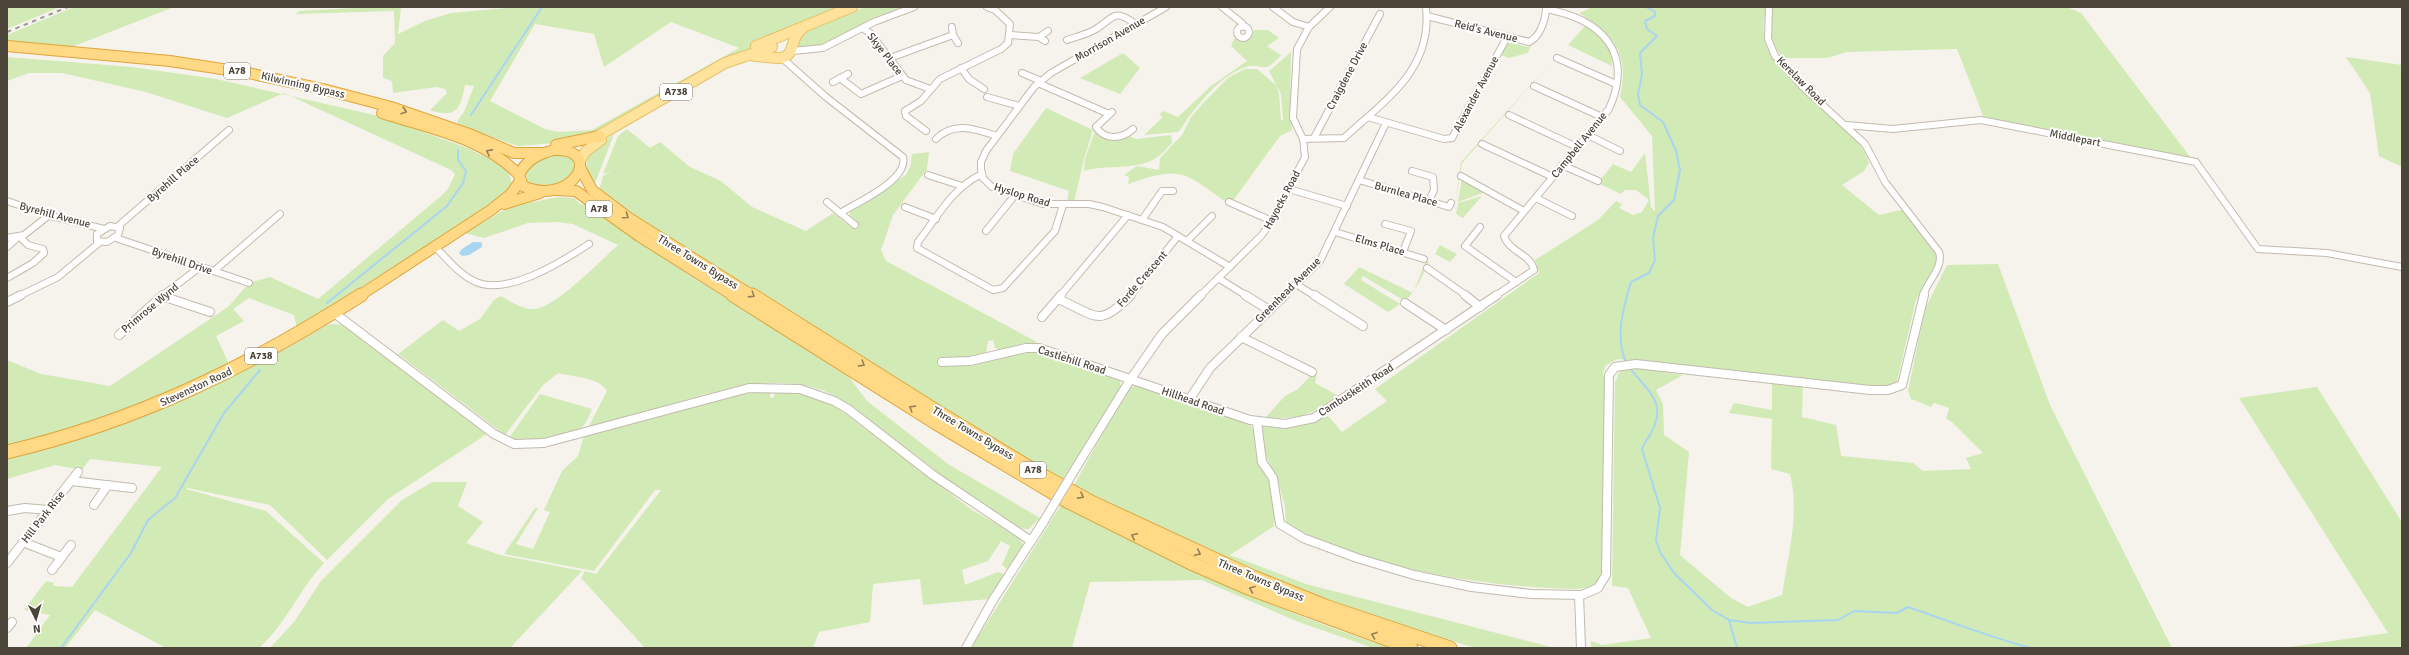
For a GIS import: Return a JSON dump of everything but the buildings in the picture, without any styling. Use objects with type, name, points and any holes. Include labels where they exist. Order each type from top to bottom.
[{"type":"highway","name":"Kilwinning Bypass","points":[[7,46],[170,61],[256,75],[323,89],[391,107],[514,153],[548,152]]},
{"type":"highway","name":"Kilwinning Bypass","points":[[7,52],[162,67],[239,79],[313,94],[374,111],[479,147],[511,164],[520,178]]},
{"type":"highway","points":[[497,146],[532,148],[574,143],[600,136]]},
{"type":"highway","points":[[520,178],[528,162],[548,152]]},
{"type":"highway","name":"A78","points":[[520,178],[529,190],[545,192],[557,190],[572,181],[580,164],[572,152],[548,152]]},
{"type":"highway","name":"Three Towns Bypass","points":[[580,164],[590,188],[629,218],[1038,473],[1127,519],[1253,577],[1325,606],[1450,648]]},
{"type":"highway","name":"A738","points":[[491,210],[511,194],[520,178]]},
{"type":"highway","name":"Three Towns Bypass","points":[[557,190],[576,191],[652,244],[936,423],[1067,501],[1116,528],[1218,574],[1320,616],[1411,648]]},
{"type":"highway","name":"A738","points":[[491,210],[524,197],[545,192]]},
{"type":"highway","name":"Stevenston Road","points":[[7,452],[95,428],[165,402],[262,355],[333,312],[491,210]]},
{"type":"main road","points":[[735,59],[749,50],[798,28],[852,7]]},
{"type":"main road","points":[[782,58],[791,49],[798,32],[812,23]]},
{"type":"main road","points":[[773,50],[782,38],[798,28]]},
{"type":"main road","name":"A738","points":[[548,152],[583,143],[600,136],[735,59],[773,50],[782,44],[791,49]]},
{"type":"main road","name":"A738","points":[[773,50],[782,58]]},
{"type":"main road","name":"A738","points":[[580,164],[590,148],[617,127]]},
{"type":"street","points":[[791,49],[811,52],[914,7]]},
{"type":"street","points":[[926,131],[906,116],[905,112],[921,101],[940,79],[1001,49],[1006,45],[1010,35],[1010,24],[995,10],[987,7]]},
{"type":"street","name":"Morrison Avenue","points":[[1053,71],[1166,7]]},
{"type":"street","points":[[1222,7],[1242,23],[1243,27]]},
{"type":"street","points":[[1273,7],[1293,22],[1309,27]]},
{"type":"street","name":"Hayocks Road","points":[[966,648],[993,600],[1044,521],[1130,380],[1162,334],[1261,236],[1272,221],[1305,157],[1303,139],[1293,118],[1295,62],[1299,44],[1309,27],[1330,7]]},
{"type":"street","points":[[1303,139],[1344,138],[1404,83],[1420,57],[1427,16],[1426,7]]},
{"type":"street","name":"Kerelaw Road","points":[[1579,595],[1594,591],[1602,584],[1606,575],[1609,375],[1615,367],[1627,364],[1870,390],[1888,390],[1902,385],[1924,293],[1941,258],[1936,246],[1885,182],[1868,149],[1846,125],[1804,87],[1775,56],[1768,39],[1769,7]]},
{"type":"street","name":"Reid's Avenue","points":[[1427,16],[1526,41],[1534,40],[1546,15],[1546,8]]},
{"type":"street","name":"Campbell Avenue","points":[[1534,270],[1532,264],[1506,243],[1504,238],[1524,211],[1588,135],[1611,105],[1616,84],[1615,52],[1606,36],[1582,20],[1546,8]]},
{"type":"street","name":"Craigdene Drive","points":[[1314,138],[1380,14]]},
{"type":"street","points":[[1067,40],[1098,28],[1108,18],[1115,16],[1125,16],[1136,24]]},
{"type":"street","points":[[952,27],[953,35],[958,43]]},
{"type":"street","name":"Skye Place","points":[[863,28],[871,34],[908,82],[930,90]]},
{"type":"street","points":[[1039,37],[1048,31]]},
{"type":"street","points":[[890,58],[953,35]]},
{"type":"street","points":[[1010,35],[1039,37],[1045,41]]},
{"type":"street","name":"Alexander Avenue","points":[[1368,117],[1444,139],[1452,138],[1507,37]]},
{"type":"street","points":[[782,58],[826,97],[902,155],[904,159],[904,166],[897,176],[840,213]]},
{"type":"street","points":[[1557,58],[1616,84]]},
{"type":"street","points":[[961,68],[969,79],[984,89]]},
{"type":"street","name":"Hyslop Road","points":[[1053,71],[1040,82],[1019,106],[982,160],[982,174],[992,187],[1043,204],[1099,205],[1163,227],[1230,267]]},
{"type":"street","points":[[1022,73],[1111,113],[1096,127],[1098,130],[1119,138],[1125,137],[1133,129]]},
{"type":"street","points":[[833,82],[848,74]]},
{"type":"street","points":[[840,78],[861,94],[902,76]]},
{"type":"street","points":[[1534,86],[1602,117]]},
{"type":"street","points":[[987,97],[1019,106]]},
{"type":"street","points":[[1509,115],[1577,147]]},
{"type":"street","name":"Middlepart","points":[[1846,125],[1893,129],[1981,120],[2196,162],[2258,249],[2327,253],[2402,267]]},
{"type":"street","name":"Greenhead Avenue","points":[[1189,400],[1210,368],[1320,261],[1386,123]]},
{"type":"street","points":[[936,139],[945,131],[958,126],[997,136]]},
{"type":"street","name":"Byrehill Place","points":[[117,227],[229,130]]},
{"type":"street","points":[[1588,135],[1620,151]]},
{"type":"street","points":[[1482,144],[1552,178]]},
{"type":"street","points":[[1562,165],[1598,181]]},
{"type":"street","points":[[1412,170],[1433,177],[1434,190],[1429,201]]},
{"type":"street","points":[[982,174],[971,178],[962,186],[918,242],[918,250],[993,290],[1002,288],[1055,231],[1063,205]]},
{"type":"street","points":[[928,175],[962,186]]},
{"type":"street","points":[[1461,176],[1524,211]]},
{"type":"street","name":"Burnlea Place","points":[[1359,180],[1449,207],[1451,203]]},
{"type":"street","points":[[1289,189],[1347,206]]},
{"type":"street","points":[[1142,220],[1162,191],[1173,191]]},
{"type":"street","points":[[986,231],[1015,195]]},
{"type":"street","points":[[1536,198],[1572,216]]},
{"type":"street","name":"Byrehill Avenue","points":[[7,202],[48,216],[104,229]]},
{"type":"street","points":[[827,202],[854,225]]},
{"type":"street","points":[[1229,202],[1272,221]]},
{"type":"street","points":[[905,207],[936,220]]},
{"type":"street","points":[[214,271],[280,214]]},
{"type":"street","points":[[7,247],[48,216]]},
{"type":"street","points":[[1042,317],[1128,216]]},
{"type":"street","points":[[1187,240],[1212,216]]},
{"type":"street","points":[[1385,224],[1411,231],[1403,252]]},
{"type":"street","points":[[7,302],[58,277],[100,242],[107,242],[116,238],[120,232],[117,227],[104,229],[96,236],[100,242]]},
{"type":"street","points":[[1480,227],[1465,246],[1487,260],[1516,282]]},
{"type":"street","name":"Elms Place","points":[[1335,232],[1424,259]]},
{"type":"street","name":"Forde Crescent","points":[[1058,299],[1100,316],[1108,316],[1136,290],[1178,236]]},
{"type":"street","points":[[7,238],[18,238],[28,245],[43,248],[44,253],[33,263],[7,278]]},
{"type":"street","name":"Byrehill Drive","points":[[116,238],[248,283]]},
{"type":"street","points":[[434,246],[476,283],[492,285],[524,278],[551,267],[589,244]]},
{"type":"street","name":"Primrose Wynd","points":[[119,335],[162,296],[200,267]]},
{"type":"street","points":[[1427,268],[1452,284],[1480,307]]},
{"type":"street","name":"Cambuskeith Road","points":[[1258,422],[1285,424],[1314,418],[1534,270]]},
{"type":"street","points":[[1218,278],[1269,310]]},
{"type":"street","points":[[1296,284],[1363,326]]},
{"type":"street","points":[[162,296],[210,312]]},
{"type":"street","points":[[1405,303],[1446,330]]},
{"type":"street","points":[[333,312],[494,434],[514,444],[544,444],[749,388],[783,387],[817,393],[848,408],[940,479],[1031,541]]},
{"type":"street","points":[[1241,337],[1312,372]]},
{"type":"street","name":"Castlehill Road","points":[[942,362],[970,361],[1035,347],[1130,380]]},
{"type":"street","name":"Hillhead Road","points":[[1130,380],[1258,422]]},
{"type":"street","points":[[1258,422],[1262,462],[1273,478],[1280,524],[1292,532],[1350,556],[1387,568],[1452,583],[1499,591],[1579,595],[1581,648]]},
{"type":"street","name":"Hill Park Rise","points":[[7,563],[78,472]]},
{"type":"street","points":[[72,481],[132,488]]},
{"type":"street","points":[[94,505],[108,485]]},
{"type":"street","points":[[7,511],[25,508],[48,510]]},
{"type":"street","points":[[23,542],[61,558]]},
{"type":"street","points":[[52,570],[71,545]]},
{"type":"green space","points":[[7,7],[60,7],[7,29]]},
{"type":"green space","points":[[74,7],[174,7],[69,48],[7,42],[7,35]]},
{"type":"green space","points":[[401,7],[398,34],[425,21],[451,13],[520,7],[845,7],[733,56],[600,133],[569,142],[518,146],[458,125],[457,121],[464,112],[474,86],[465,85],[459,106],[456,110],[446,113],[430,110],[447,93],[445,89],[436,87],[393,93],[392,81],[383,78],[383,56],[395,43],[394,11],[296,14],[299,11]],"holes":[[[671,22],[739,48],[592,130],[558,132],[545,129],[490,101],[535,24],[594,34],[604,67]]]},
{"type":"green space","points":[[865,7],[904,7],[873,18],[823,45],[800,48],[796,45],[802,33]]},
{"type":"green space","points":[[1593,7],[1766,7],[1764,18],[1764,38],[1773,59],[1790,79],[1854,137],[1867,157],[1869,163],[1864,171],[1842,185],[1879,215],[1905,209],[1937,254],[1938,260],[1916,300],[1897,381],[1886,387],[1868,387],[1618,359],[1606,365],[1603,373],[1606,387],[1602,570],[1599,580],[1586,588],[1568,589],[1521,586],[1455,578],[1388,563],[1356,554],[1325,544],[1295,531],[1286,522],[1285,506],[1277,478],[1262,449],[1261,427],[1298,426],[1328,416],[1342,432],[1387,401],[1375,389],[1539,273],[1535,260],[1598,220],[1616,201],[1622,204],[1619,208],[1633,215],[1642,212],[1649,200],[1636,190],[1625,190],[1621,194],[1598,183],[1613,164],[1631,172],[1645,153],[1651,207],[1655,211],[1652,136],[1620,97],[1623,82],[1623,68],[1621,57],[1616,47],[1602,29],[1579,13]]},
{"type":"green space","points":[[1773,7],[2067,7],[2081,13],[2191,158],[1984,118],[1957,49],[1847,52],[1827,58],[1782,58],[1771,34],[1770,28]]},
{"type":"green space","points":[[1586,25],[1597,33],[1605,42],[1612,59],[1612,66],[1568,45]]},
{"type":"green space","points":[[1254,30],[1268,30],[1279,38],[1267,46],[1281,55],[1274,62],[1265,67],[1250,66],[1243,68],[1228,76],[1202,101],[1178,132],[1144,135],[1163,117],[1159,115],[1163,111],[1178,117],[1211,86],[1247,61],[1231,46],[1234,39],[1252,37]]},
{"type":"green space","points":[[1513,41],[1516,42],[1516,44],[1528,47],[1531,45],[1528,53],[1509,58],[1501,55],[1507,43]]},
{"type":"green space","points":[[1291,52],[1290,113],[1292,130],[1280,136],[1232,202],[1226,202],[1190,178],[1181,175],[1160,175],[1128,184],[1129,177],[1124,175],[1137,166],[1159,170],[1160,158],[1182,135],[1191,117],[1229,77],[1245,69],[1257,69],[1276,85],[1279,94],[1281,120],[1283,120],[1281,94],[1269,71]]},
{"type":"green space","points":[[1123,53],[1140,68],[1120,94],[1080,78]]},
{"type":"green space","points":[[7,57],[132,67],[216,79],[282,94],[227,118],[146,92],[62,73],[29,73],[7,81]]},
{"type":"green space","points":[[1556,57],[1462,163],[1455,204],[1461,162]]},
{"type":"green space","points":[[2346,57],[2402,65],[2402,167],[2379,156],[2370,93]]},
{"type":"green space","points":[[290,96],[383,117],[467,148],[496,162],[508,170],[512,184],[510,189],[491,205],[297,328],[294,315],[249,298],[233,309],[244,321],[216,336],[228,362],[224,366],[159,397],[62,433],[7,446],[7,360],[41,374],[110,386],[228,307],[249,283],[270,277],[318,299],[448,189],[455,174],[451,170]]},
{"type":"green space","points":[[1046,108],[1093,130],[1084,159],[1074,202],[1067,202],[1069,191],[1010,171],[1013,154]]},
{"type":"green space","points":[[627,129],[650,148],[660,142],[690,167],[721,181],[752,207],[806,231],[833,213],[852,228],[859,224],[850,215],[850,211],[906,175],[911,165],[912,154],[929,152],[927,169],[893,215],[881,250],[886,261],[1037,342],[1033,345],[1002,351],[995,348],[993,340],[988,341],[986,354],[940,363],[1039,350],[1116,378],[1120,381],[1121,389],[1063,479],[980,432],[607,198],[599,191],[603,176],[611,171],[603,174],[618,136]]},
{"type":"green space","points":[[1095,131],[1118,140],[1129,136],[1136,139],[1171,135],[1172,143],[1156,158],[1139,165],[1084,171],[1085,159]]},
{"type":"green space","points":[[614,134],[594,186],[589,176],[587,167],[589,155],[592,150]]},
{"type":"green space","points":[[550,155],[564,156],[573,160],[575,163],[574,171],[570,177],[565,181],[552,185],[530,184],[527,180],[527,171],[533,164]]},
{"type":"green space","points":[[1462,179],[1485,192],[1458,202]]},
{"type":"green space","points":[[1482,196],[1463,218],[1456,214],[1458,203]]},
{"type":"green space","points":[[558,197],[574,198],[580,204],[588,205],[603,218],[688,274],[847,374],[867,401],[948,464],[1040,518],[1029,529],[1016,526],[968,494],[837,397],[809,386],[778,383],[746,386],[713,392],[617,421],[588,428],[607,391],[603,386],[592,380],[558,373],[543,385],[505,435],[398,354],[443,320],[459,331],[480,319],[494,300],[501,296],[516,304],[532,309],[552,302],[564,294],[618,245],[573,224],[557,222],[528,223],[484,238],[465,233],[509,207]]},
{"type":"green space","points":[[1440,245],[1457,254],[1450,262],[1435,254]]},
{"type":"green space","points":[[1426,261],[1429,262],[1419,283],[1414,290]]},
{"type":"green space","points":[[1998,264],[2050,405],[2172,648],[1591,648],[1591,641],[1602,645],[1651,638],[1628,588],[1612,586],[1615,383],[1619,372],[1627,366],[1683,375],[1656,390],[1663,404],[1664,435],[1689,452],[1680,555],[1731,598],[1748,607],[1782,595],[1792,535],[1794,504],[1793,489],[1790,474],[1771,469],[1772,419],[1729,413],[1734,403],[1772,410],[1772,382],[1803,385],[1802,417],[1836,425],[1841,456],[1913,463],[1923,471],[1971,469],[1966,458],[1983,453],[1952,422],[1946,419],[1949,408],[1934,403],[1931,407],[1911,399],[1908,391],[1925,309],[1947,265]]},
{"type":"green space","points":[[1359,267],[1412,293],[1405,301],[1363,276],[1361,280],[1400,304],[1388,312],[1344,284]]},
{"type":"green space","points":[[327,325],[343,325],[487,434],[388,499],[327,560],[270,505],[187,488],[186,489],[266,511],[324,563],[307,584],[285,618],[269,639],[259,648],[166,648],[95,610],[65,648],[26,648],[50,615],[24,610],[46,581],[54,583],[53,586],[72,587],[162,467],[90,459],[82,470],[55,465],[7,479],[7,459],[91,434],[172,404],[251,367]]},
{"type":"green space","points":[[1315,371],[1317,372],[1315,383],[1339,396],[1304,415],[1288,418],[1265,418],[1285,396],[1298,389]]},
{"type":"green space","points":[[1138,385],[1245,422],[1251,426],[1254,431],[1255,450],[1270,481],[1274,499],[1274,526],[1230,555],[1306,584],[1555,648],[1476,648],[1437,637],[1299,589],[1138,518],[1074,485],[1124,395],[1132,387]]},
{"type":"green space","points":[[2317,387],[2402,522],[2402,648],[2283,648],[2388,633],[2239,398]]},
{"type":"green space","points":[[776,390],[814,396],[831,403],[972,510],[1018,536],[1023,545],[1007,569],[1002,565],[1010,546],[1001,541],[988,561],[962,570],[965,585],[998,572],[1004,574],[989,599],[923,605],[920,579],[873,584],[870,622],[819,632],[813,648],[645,648],[581,578],[585,571],[596,574],[661,490],[655,490],[594,571],[504,554],[535,508],[538,508],[516,544],[533,549],[550,512],[544,510],[562,471],[578,456],[584,436],[730,396],[770,391],[770,398],[774,397]]},
{"type":"green space","points":[[540,394],[592,409],[588,419],[576,432],[561,437],[533,441],[509,438]]},
{"type":"green space","points":[[432,482],[467,482],[458,506],[483,522],[466,543],[500,555],[582,571],[510,648],[270,648],[294,622],[321,581],[402,500]]},
{"type":"green space","points":[[1061,505],[1141,546],[1222,583],[1305,618],[1390,648],[1373,648],[1296,621],[1202,580],[1090,582],[1072,648],[971,648]]},
{"type":"water","points":[[473,242],[482,243],[482,247],[469,255],[462,256],[459,253],[462,249]]},
{"type":"waterway","points":[[471,115],[542,7]]},
{"type":"waterway","points":[[1626,363],[1621,343],[1621,322],[1628,292],[1631,282],[1649,273],[1655,260],[1653,238],[1658,216],[1674,200],[1680,170],[1676,151],[1663,122],[1640,105],[1638,94],[1642,75],[1640,53],[1657,36],[1647,29],[1645,21],[1655,16],[1655,12],[1646,7]]},
{"type":"waterway","points":[[327,303],[447,206],[463,183],[466,171],[458,160],[458,150]]},
{"type":"waterway","points":[[1629,367],[1651,394],[1657,409],[1657,417],[1654,427],[1642,449],[1660,508],[1656,540],[1660,552],[1674,573],[1712,610],[1729,620]]},
{"type":"waterway","points":[[61,648],[131,553],[148,520],[175,498],[224,413],[260,370]]},
{"type":"waterway","points":[[1729,620],[1751,623],[1838,620],[1854,611],[1897,613],[1908,607],[1984,634],[2031,648]]},
{"type":"waterway","points":[[1729,620],[1737,648]]},
{"type":"railway","points":[[7,32],[68,7]]}]
